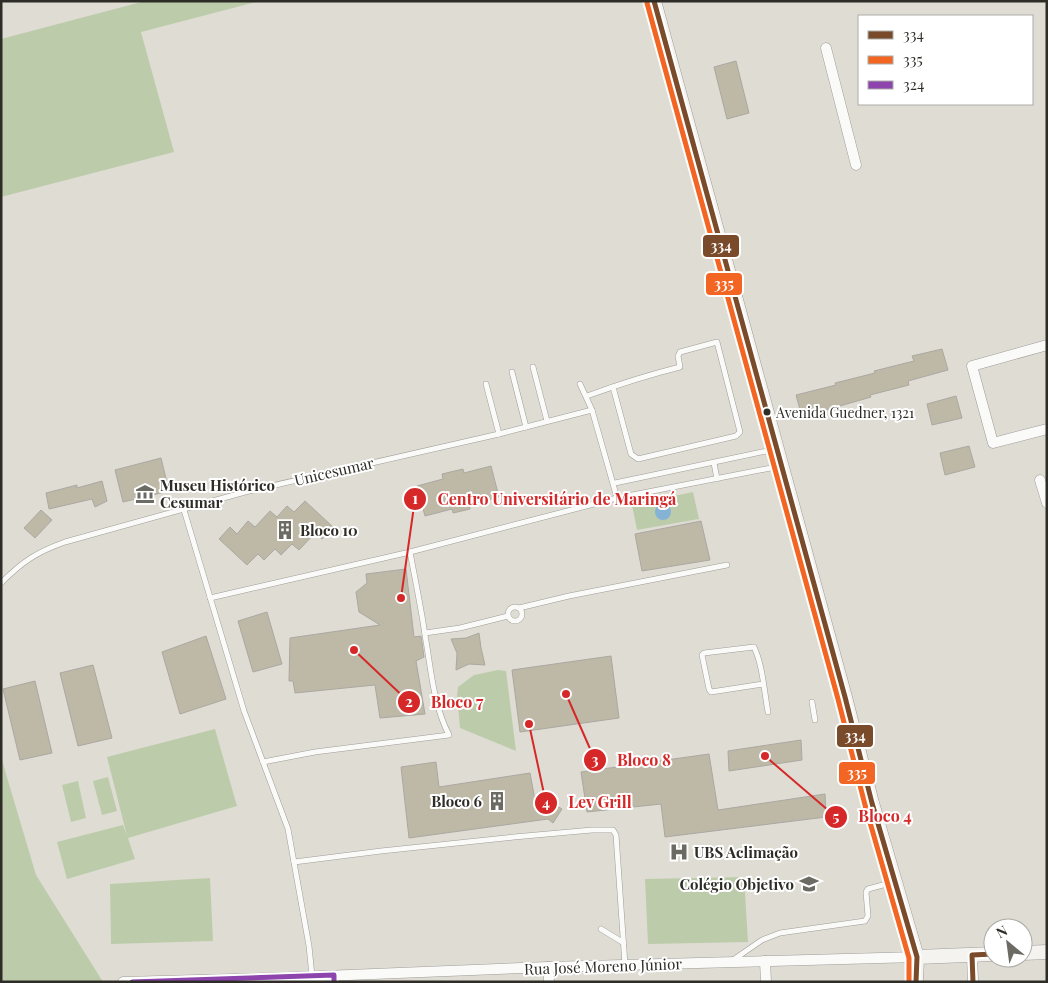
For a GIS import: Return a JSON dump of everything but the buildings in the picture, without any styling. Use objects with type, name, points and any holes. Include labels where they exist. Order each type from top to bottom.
[{"type":"street","points":[[654,1],[846,697],[872,803],[917,957],[916,982]]},
{"type":"street","points":[[826,48],[856,165]]},
{"type":"street","points":[[1047,345],[972,366],[992,444],[1047,429]]},
{"type":"street","points":[[1040,480],[1047,502]]},
{"type":"street","points":[[1033,953],[1047,952]]},
{"type":"street","name":"Rua José Moreno Júnior","points":[[123,982],[334,978],[548,967],[983,954]]},
{"type":"street","points":[[972,955],[973,982]]},
{"type":"street","points":[[765,961],[766,982]]},
{"type":"street","points":[[548,967],[549,982]]},
{"type":"lane","points":[[587,396],[613,387],[680,367],[678,356],[680,352],[717,342],[740,432],[736,436],[638,459],[632,454],[613,387]]},
{"type":"lane","points":[[533,367],[547,421]]},
{"type":"lane","points":[[512,372],[526,427]]},
{"type":"lane","points":[[486,384],[499,434]]},
{"type":"lane","points":[[580,384],[592,410],[618,498]]},
{"type":"lane","name":"Unicesumar","points":[[1,583],[20,564],[43,550],[66,542],[245,492],[499,434],[592,410]]},
{"type":"lane","points":[[615,483],[777,449]]},
{"type":"lane","points":[[714,463],[717,479]]},
{"type":"lane","points":[[210,598],[410,552],[618,498],[781,466]]},
{"type":"lane","points":[[184,510],[244,711],[288,829],[309,946],[312,977]]},
{"type":"lane","points":[[263,762],[315,752],[450,735],[443,722],[432,682],[410,552]]},
{"type":"lane","points":[[519,608],[522,614],[518,619],[512,620],[508,616],[508,610],[511,608],[519,608],[576,594],[727,565]]},
{"type":"lane","points":[[425,633],[460,628],[508,616]]},
{"type":"lane","points":[[763,684],[711,692],[702,655],[704,653],[754,647],[763,684],[768,712]]},
{"type":"lane","points":[[812,702],[815,720]]},
{"type":"lane","points":[[294,862],[382,851],[613,830],[616,835],[625,966]]},
{"type":"lane","points":[[730,962],[762,940],[780,933],[865,921],[868,916],[866,892],[868,889],[895,881]]},
{"type":"lane","points":[[601,929],[624,943]]},
{"type":"green space","points":[[145,1],[260,1],[141,32],[174,152],[1,197],[1,39]]},
{"type":"green space","points":[[693,492],[699,519],[637,530],[632,505]]},
{"type":"green space","points":[[498,670],[506,671],[516,751],[460,728],[458,687],[474,675]]},
{"type":"green space","points":[[215,729],[237,806],[128,838],[135,859],[67,879],[57,842],[123,825],[127,836],[107,757]]},
{"type":"green space","points":[[1,757],[36,875],[103,982],[1,982]]},
{"type":"green space","points":[[108,777],[117,811],[102,815],[93,781]]},
{"type":"green space","points":[[78,781],[86,818],[71,822],[62,785]]},
{"type":"green space","points":[[744,877],[748,942],[648,944],[645,879]]},
{"type":"green space","points":[[210,878],[213,941],[111,944],[110,884]]},
{"type":"water","points":[[663,504],[671,512],[663,520],[655,512]]},
{"type":"transit line","name":"334","points":[[654,1],[845,697],[872,803],[917,957],[916,982]]},
{"type":"transit line","name":"335","points":[[647,3],[838,699],[865,805],[909,958],[909,982]]},
{"type":"transit line","name":"334","points":[[973,982],[972,955],[983,954]]},
{"type":"transit line","name":"324","points":[[132,982],[334,975],[334,982]]},
{"type":"place","name":"Avenida Guedner, 1321","points":[[767,412]]},
{"type":"place","name":"Museu Histórico Cesumar","points":[[145,494]]},
{"type":"place","name":"Bloco 10","points":[[285,530]]},
{"type":"place","name":"Centro Universitário de Maringá","points":[[401,598]]},
{"type":"place","name":"Bloco 7","points":[[354,650]]},
{"type":"place","name":"Bloco 8","points":[[566,694]]},
{"type":"place","name":"Lev Grill","points":[[529,724]]},
{"type":"place","name":"Bloco 4","points":[[765,756]]},
{"type":"place","name":"Bloco 6","points":[[497,801]]},
{"type":"place","name":"UBS Aclimação","points":[[679,852]]},
{"type":"place","name":"Colégio Objetivo","points":[[809,884]]}]
